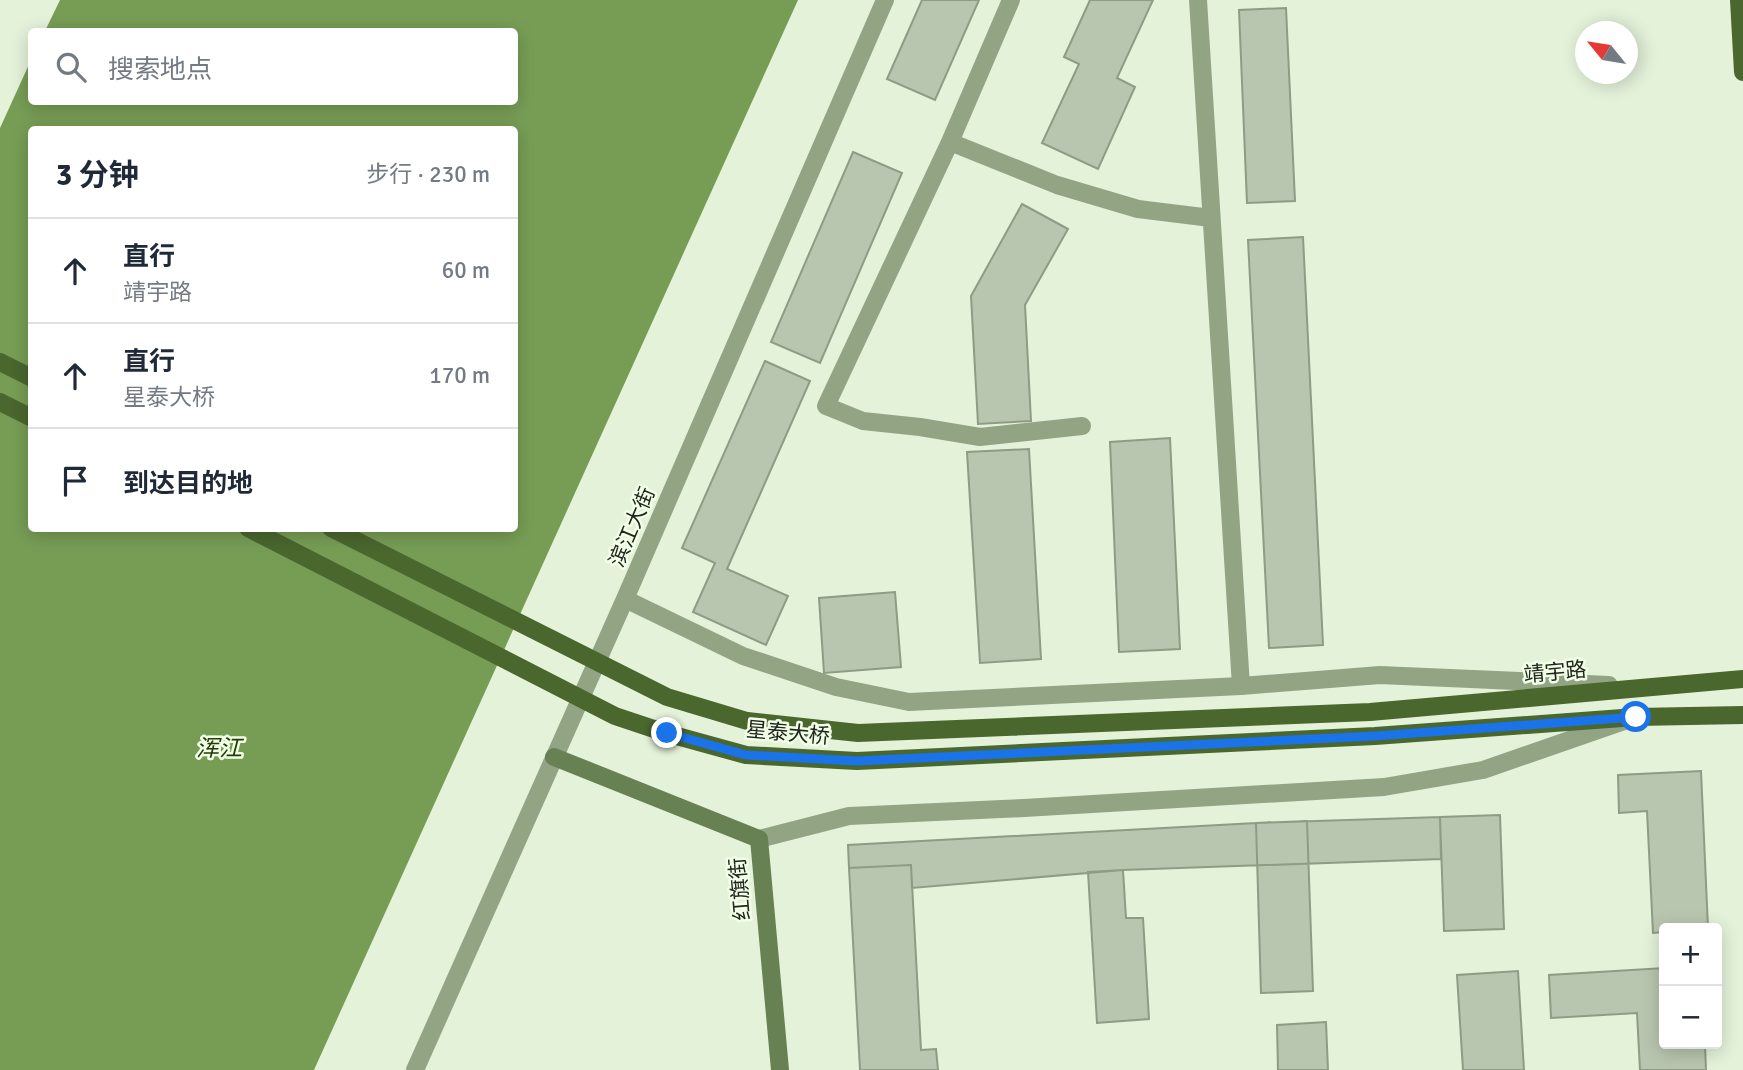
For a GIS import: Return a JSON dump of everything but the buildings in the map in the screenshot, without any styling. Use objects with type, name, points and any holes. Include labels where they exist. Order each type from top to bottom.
[{"type":"main road","points":[[1739,0],[1743,72]]},
{"type":"main road","points":[[0,362],[28,376]]},
{"type":"main road","points":[[0,402],[28,416]]},
{"type":"main road","name":"星泰大桥","points":[[256,532],[615,716],[746,755],[857,761],[1375,736],[1636,717]]},
{"type":"main road","name":"星泰大桥","points":[[339,532],[667,696],[747,721],[858,733],[1370,712]]},
{"type":"main road","name":"靖宇路","points":[[1370,712],[1743,679]]},
{"type":"main road","points":[[1636,717],[1743,715]]},
{"type":"main road","name":"红旗街","points":[[554,757],[759,839],[780,1070]]},
{"type":"street","name":"滨江大街","points":[[415,1070],[625,599],[885,0]]},
{"type":"street","points":[[1011,0],[950,142],[826,406],[863,421],[979,437],[1082,426]]},
{"type":"street","points":[[1198,0],[1241,686]]},
{"type":"street","points":[[950,142],[1057,185],[1126,205],[1211,218]]},
{"type":"street","points":[[625,599],[743,656],[836,687],[909,702],[1241,686],[1380,675],[1646,686]]},
{"type":"street","points":[[759,839],[849,816],[1384,788],[1483,770],[1636,717]]},
{"type":"water","name":"浑江","points":[[60,0],[798,0],[314,1070],[0,1070],[0,128],[28,67],[28,105],[518,105],[518,28],[46,28]]},
{"type":"route","points":[[667,733],[746,755],[857,761],[1375,736],[1636,717]]}]
